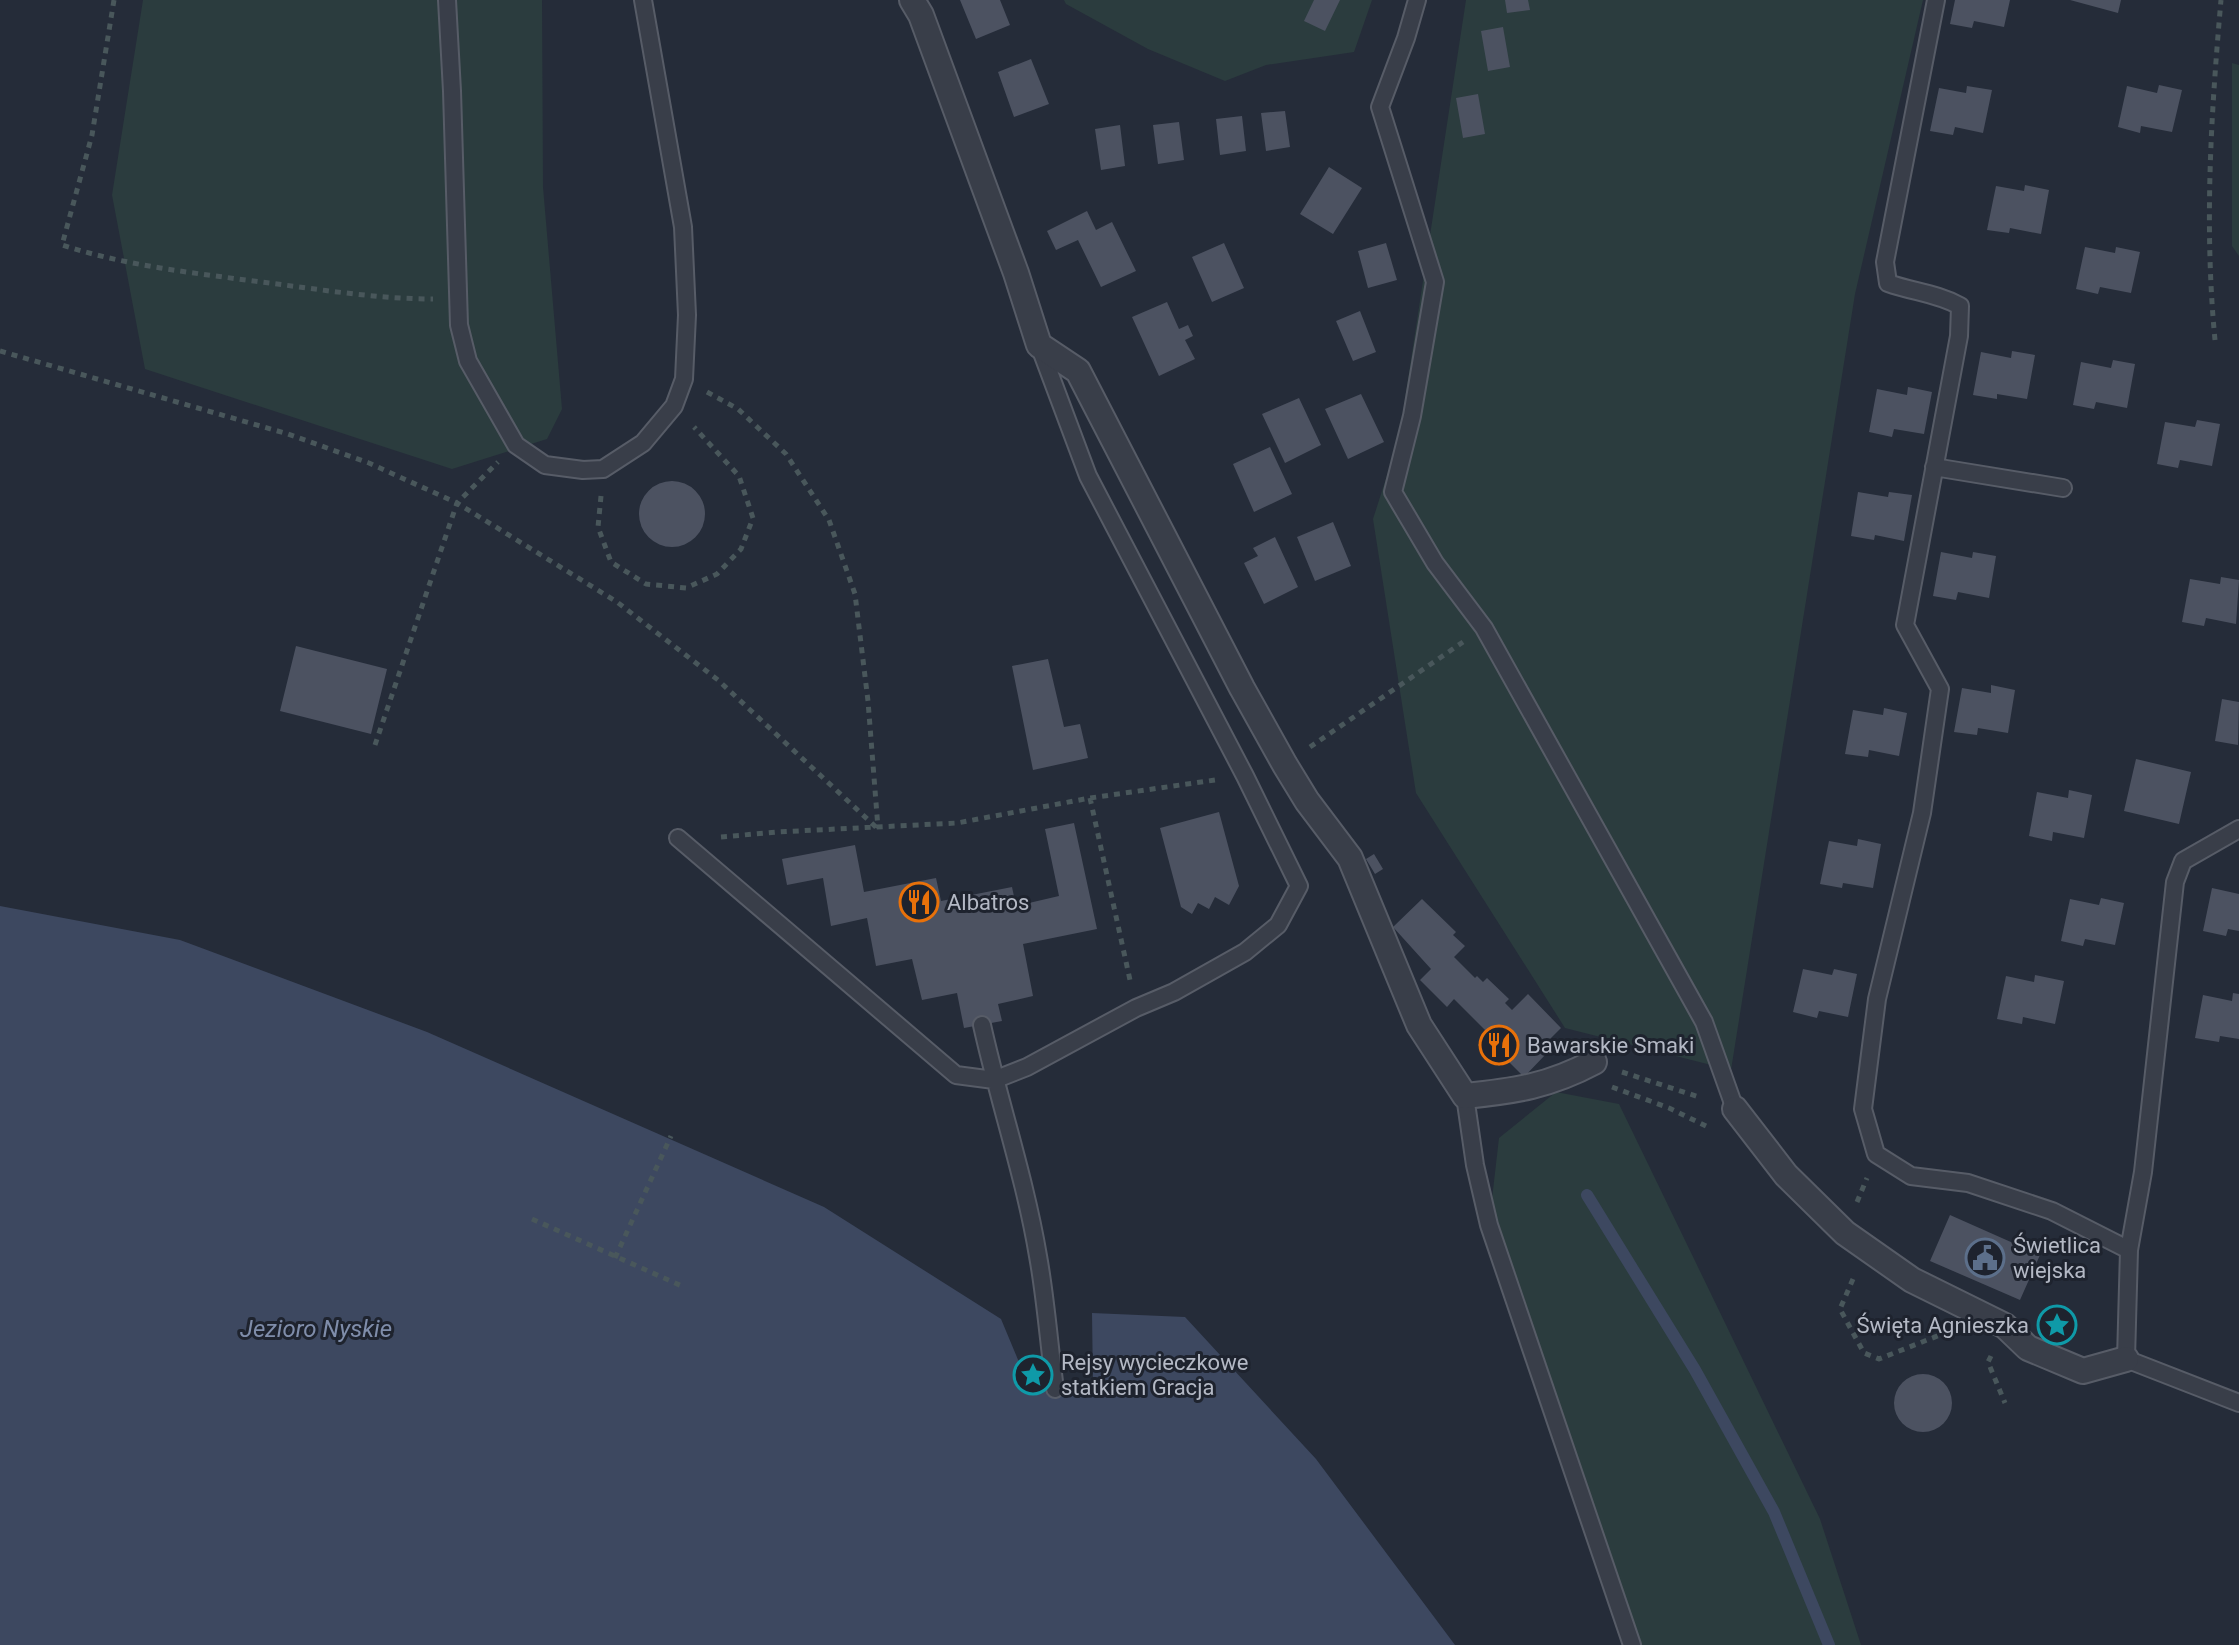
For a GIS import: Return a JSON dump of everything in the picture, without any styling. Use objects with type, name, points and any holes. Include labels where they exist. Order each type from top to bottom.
[{"type":"street","points":[[912,0],[921,15],[1016,273],[1039,345],[1078,371],[1285,765],[1307,801],[1350,858],[1419,1025],[1465,1096],[1522,1090],[1584,1068]]},
{"type":"street","points":[[1735,1109],[1786,1175],[1845,1233],[1912,1280],[2005,1326],[2028,1348],[2083,1371],[2126,1359]]},
{"type":"lane","points":[[447,0],[459,325],[468,361],[516,445],[545,465],[583,470],[603,469],[643,443],[674,406],[684,379],[687,315],[683,227],[643,0]]},
{"type":"lane","points":[[1417,0],[1380,107],[1435,282],[1412,416],[1393,492],[1435,563],[1484,628],[1704,1022],[1735,1109]]},
{"type":"lane","points":[[1936,0],[1885,262],[1888,283],[1938,294],[1960,306],[1959,336],[1905,625],[1940,689],[1922,813],[1877,999],[1863,1109],[1876,1154],[1911,1176],[1968,1183],[2052,1211],[2129,1250]]},
{"type":"lane","points":[[678,838],[956,1075],[994,1080],[1027,1067],[1245,952],[1278,925],[1299,886],[1088,476],[1039,345]]},
{"type":"lane","points":[[1934,467],[2063,488]]},
{"type":"lane","points":[[2239,829],[2183,861],[2175,882],[2143,1172],[2129,1250],[2126,1359],[2239,1403]]},
{"type":"lane","points":[[982,1025],[1038,1255],[1055,1389]]},
{"type":"lane","points":[[1465,1096],[1475,1165],[1489,1225],[1632,1645]]},
{"type":"path","points":[[114,0],[92,135],[62,245],[104,259],[199,273],[397,298],[458,300]]},
{"type":"path","points":[[2215,340],[2209,280],[2208,190],[2221,0]]},
{"type":"path","points":[[0,351],[288,434],[369,463],[457,503],[617,602],[718,680],[878,829]]},
{"type":"path","points":[[684,379],[738,409],[786,454],[829,520],[855,594],[868,701],[878,829]]},
{"type":"path","points":[[603,469],[598,527],[611,562],[646,584],[686,588],[717,574],[741,549],[753,518],[739,476],[709,440],[674,406]]},
{"type":"path","points":[[375,745],[457,503],[516,445]]},
{"type":"path","points":[[1285,765],[1484,628]]},
{"type":"path","points":[[719,837],[957,823],[1090,798],[1245,776]]},
{"type":"path","points":[[1090,798],[1136,1008]]},
{"type":"path","points":[[1584,1068],[1735,1109]]},
{"type":"path","points":[[1584,1068],[1707,1126],[1715,1134]]},
{"type":"path","points":[[615,1258],[671,1136]]},
{"type":"path","points":[[1845,1233],[1876,1154]]},
{"type":"path","points":[[532,1219],[684,1287]]},
{"type":"path","points":[[1865,1248],[1840,1309],[1864,1353],[1879,1359],[1957,1328],[1976,1312]]},
{"type":"shaded area","points":[[143,0],[542,0],[543,187],[562,409],[547,439],[452,469],[145,369],[112,195]]},
{"type":"shaded area","points":[[1064,0],[1372,0],[1354,52],[1266,65],[1225,81],[1148,49],[1066,4]]},
{"type":"shaded area","points":[[1466,0],[1923,0],[1855,294],[1731,1070],[1565,1028],[1416,793],[1373,519],[1399,438]]},
{"type":"shaded area","points":[[2232,63],[2239,65],[2239,256],[2232,246]]},
{"type":"shaded area","points":[[1556,1092],[1619,1104],[1820,1519],[1861,1645],[1632,1645],[1489,1225],[1499,1138]]},
{"type":"water","name":"Jezioro Nyskie","points":[[0,906],[180,940],[427,1032],[824,1207],[1001,1319],[1031,1391],[1093,1385],[1092,1313],[1185,1317],[1316,1459],[1455,1645],[0,1645]]},
{"type":"building","points":[[960,0],[1000,0],[1010,25],[976,39]]},
{"type":"building","points":[[1314,0],[1340,0],[1325,31],[1304,21]]},
{"type":"building","points":[[1505,0],[1528,0],[1530,10],[1507,13]]},
{"type":"building","points":[[1955,0],[2010,0],[2004,27],[1974,21],[1972,28],[1950,24]]},
{"type":"building","points":[[2070,0],[2121,0],[2118,13]]},
{"type":"building","points":[[1503,27],[1510,67],[1488,71],[1481,31]]},
{"type":"building","points":[[1031,59],[1049,104],[1014,117],[998,72]]},
{"type":"building","points":[[2159,85],[2182,90],[2172,132],[2141,126],[2140,133],[2118,127],[2127,86],[2157,93]]},
{"type":"building","points":[[1967,86],[1992,90],[1983,133],[1955,127],[1953,135],[1930,131],[1939,88],[1966,93]]},
{"type":"building","points":[[1478,94],[1485,134],[1463,138],[1456,98]]},
{"type":"building","points":[[1285,111],[1290,147],[1266,151],[1261,113]]},
{"type":"building","points":[[1242,116],[1246,151],[1220,155],[1216,119]]},
{"type":"building","points":[[1179,122],[1184,160],[1158,164],[1153,125]]},
{"type":"building","points":[[1120,125],[1125,166],[1101,170],[1095,129]]},
{"type":"building","points":[[1329,167],[1362,188],[1333,234],[1300,214]]},
{"type":"building","points":[[2025,185],[2049,190],[2041,234],[2010,228],[2009,233],[1987,230],[1996,186],[2024,191]]},
{"type":"building","points":[[1087,211],[1096,230],[1112,222],[1136,271],[1101,287],[1078,240],[1056,250],[1047,231]]},
{"type":"building","points":[[1224,243],[1244,288],[1212,302],[1192,257]]},
{"type":"building","points":[[1386,243],[1397,280],[1368,288],[1358,251]]},
{"type":"building","points":[[2085,247],[2115,253],[2116,247],[2140,252],[2131,293],[2100,287],[2098,294],[2076,289]]},
{"type":"building","points":[[1167,302],[1179,329],[1188,325],[1193,336],[1185,340],[1195,359],[1159,376],[1132,317]]},
{"type":"building","points":[[1360,311],[1376,352],[1353,361],[1336,321]]},
{"type":"building","points":[[2012,351],[2035,355],[2027,399],[1997,394],[1997,399],[1973,395],[1981,352],[2011,358]]},
{"type":"building","points":[[2113,360],[2135,364],[2127,408],[2096,402],[2094,409],[2073,405],[2081,362],[2111,368]]},
{"type":"building","points":[[1908,387],[1932,392],[1924,434],[1894,429],[1892,437],[1869,432],[1877,389],[1907,395]]},
{"type":"building","points":[[1361,394],[1384,442],[1348,459],[1325,409]]},
{"type":"building","points":[[1299,398],[1321,445],[1285,463],[1262,414]]},
{"type":"building","points":[[2197,420],[2220,424],[2212,466],[2180,460],[2178,468],[2157,464],[2165,422],[2195,427]]},
{"type":"building","points":[[1270,447],[1292,494],[1254,512],[1233,464]]},
{"type":"building","points":[[672,481],[685,484],[695,491],[702,501],[705,514],[702,527],[695,537],[685,544],[672,547],[659,544],[649,537],[642,527],[639,514],[642,501],[649,491],[659,484]]},
{"type":"building","points":[[1858,492],[1888,497],[1889,492],[1912,495],[1904,541],[1875,535],[1874,540],[1851,536]]},
{"type":"building","points":[[1333,522],[1351,566],[1315,581],[1297,537]]},
{"type":"building","points":[[1275,537],[1298,587],[1264,604],[1244,563],[1258,556],[1253,548]]},
{"type":"building","points":[[1941,552],[1972,558],[1973,552],[1996,556],[1989,598],[1958,592],[1956,600],[1933,596]]},
{"type":"building","points":[[2221,577],[2239,580],[2236,624],[2206,618],[2204,626],[2182,622],[2190,579],[2220,584]]},
{"type":"building","points":[[296,646],[387,669],[371,734],[280,711]]},
{"type":"building","points":[[1048,659],[1064,727],[1080,724],[1088,758],[1033,770],[1012,666]]},
{"type":"building","points":[[1991,685],[2015,690],[2008,733],[1978,728],[1977,735],[1954,732],[1962,688],[1991,693]]},
{"type":"building","points":[[2222,699],[2239,702],[2238,745],[2215,741]]},
{"type":"building","points":[[1884,708],[1907,713],[1899,756],[1869,750],[1868,757],[1845,754],[1853,710],[1883,715]]},
{"type":"building","points":[[2136,759],[2191,772],[2179,824],[2124,811]]},
{"type":"building","points":[[2069,790],[2092,795],[2084,838],[2053,832],[2052,841],[2029,836],[2037,792],[2068,798]]},
{"type":"building","points":[[1219,812],[1239,886],[1229,905],[1215,897],[1209,909],[1198,903],[1192,914],[1181,907],[1160,828]]},
{"type":"building","points":[[1074,823],[1097,929],[1023,944],[1033,996],[998,1004],[1002,1021],[964,1028],[957,993],[922,1000],[912,959],[876,966],[867,918],[831,926],[823,878],[787,885],[782,859],[855,845],[864,892],[936,878],[941,901],[1012,887],[1016,906],[1059,896],[1045,829]]},
{"type":"building","points":[[1858,839],[1881,844],[1873,888],[1843,883],[1842,888],[1820,884],[1829,841],[1857,846]]},
{"type":"building","points":[[1374,854],[1383,869],[1375,874],[1366,859]]},
{"type":"building","points":[[2212,888],[2239,894],[2239,931],[2228,929],[2226,936],[2203,931]]},
{"type":"building","points":[[2101,898],[2124,903],[2115,945],[2085,939],[2083,946],[2061,941],[2070,899],[2099,905]]},
{"type":"building","points":[[1422,899],[1456,932],[1453,935],[1465,946],[1454,957],[1475,978],[1477,976],[1483,982],[1487,978],[1509,999],[1505,1003],[1512,1010],[1528,994],[1561,1028],[1540,1049],[1546,1054],[1524,1077],[1506,1059],[1499,1066],[1478,1045],[1489,1034],[1454,999],[1447,1007],[1420,980],[1431,969],[1393,927]]},
{"type":"building","points":[[1803,969],[1832,975],[1834,969],[1857,974],[1848,1017],[1819,1011],[1817,1018],[1793,1012]]},
{"type":"building","points":[[2035,975],[2064,981],[2055,1024],[2023,1017],[2022,1024],[1997,1019],[2006,976],[2034,982]]},
{"type":"building","points":[[2233,993],[2239,994],[2239,1039],[2220,1036],[2219,1042],[2195,1038],[2203,995],[2232,1001]]},
{"type":"building","name":"Świetlica wiejska","points":[[1950,1215],[2040,1255],[2020,1300],[1930,1261]]},
{"type":"building","points":[[1923,1374],[1944,1382],[1952,1403],[1944,1424],[1923,1432],[1902,1424],[1894,1403],[1902,1382]]},
{"type":"waterway","points":[[1587,1195],[1695,1370],[1774,1512],[1829,1645]]},
{"type":"place","name":"Albatros","points":[[919,902]]},
{"type":"place","name":"Bawarskie Smaki","points":[[1499,1045]]},
{"type":"place","name":"Świetlica wiejska","points":[[1985,1258]]},
{"type":"place","name":"Święta Agnieszka","points":[[2057,1325]]},
{"type":"place","name":"Rejsy wycieczkowe statkiem Gracja","points":[[1033,1375]]}]
